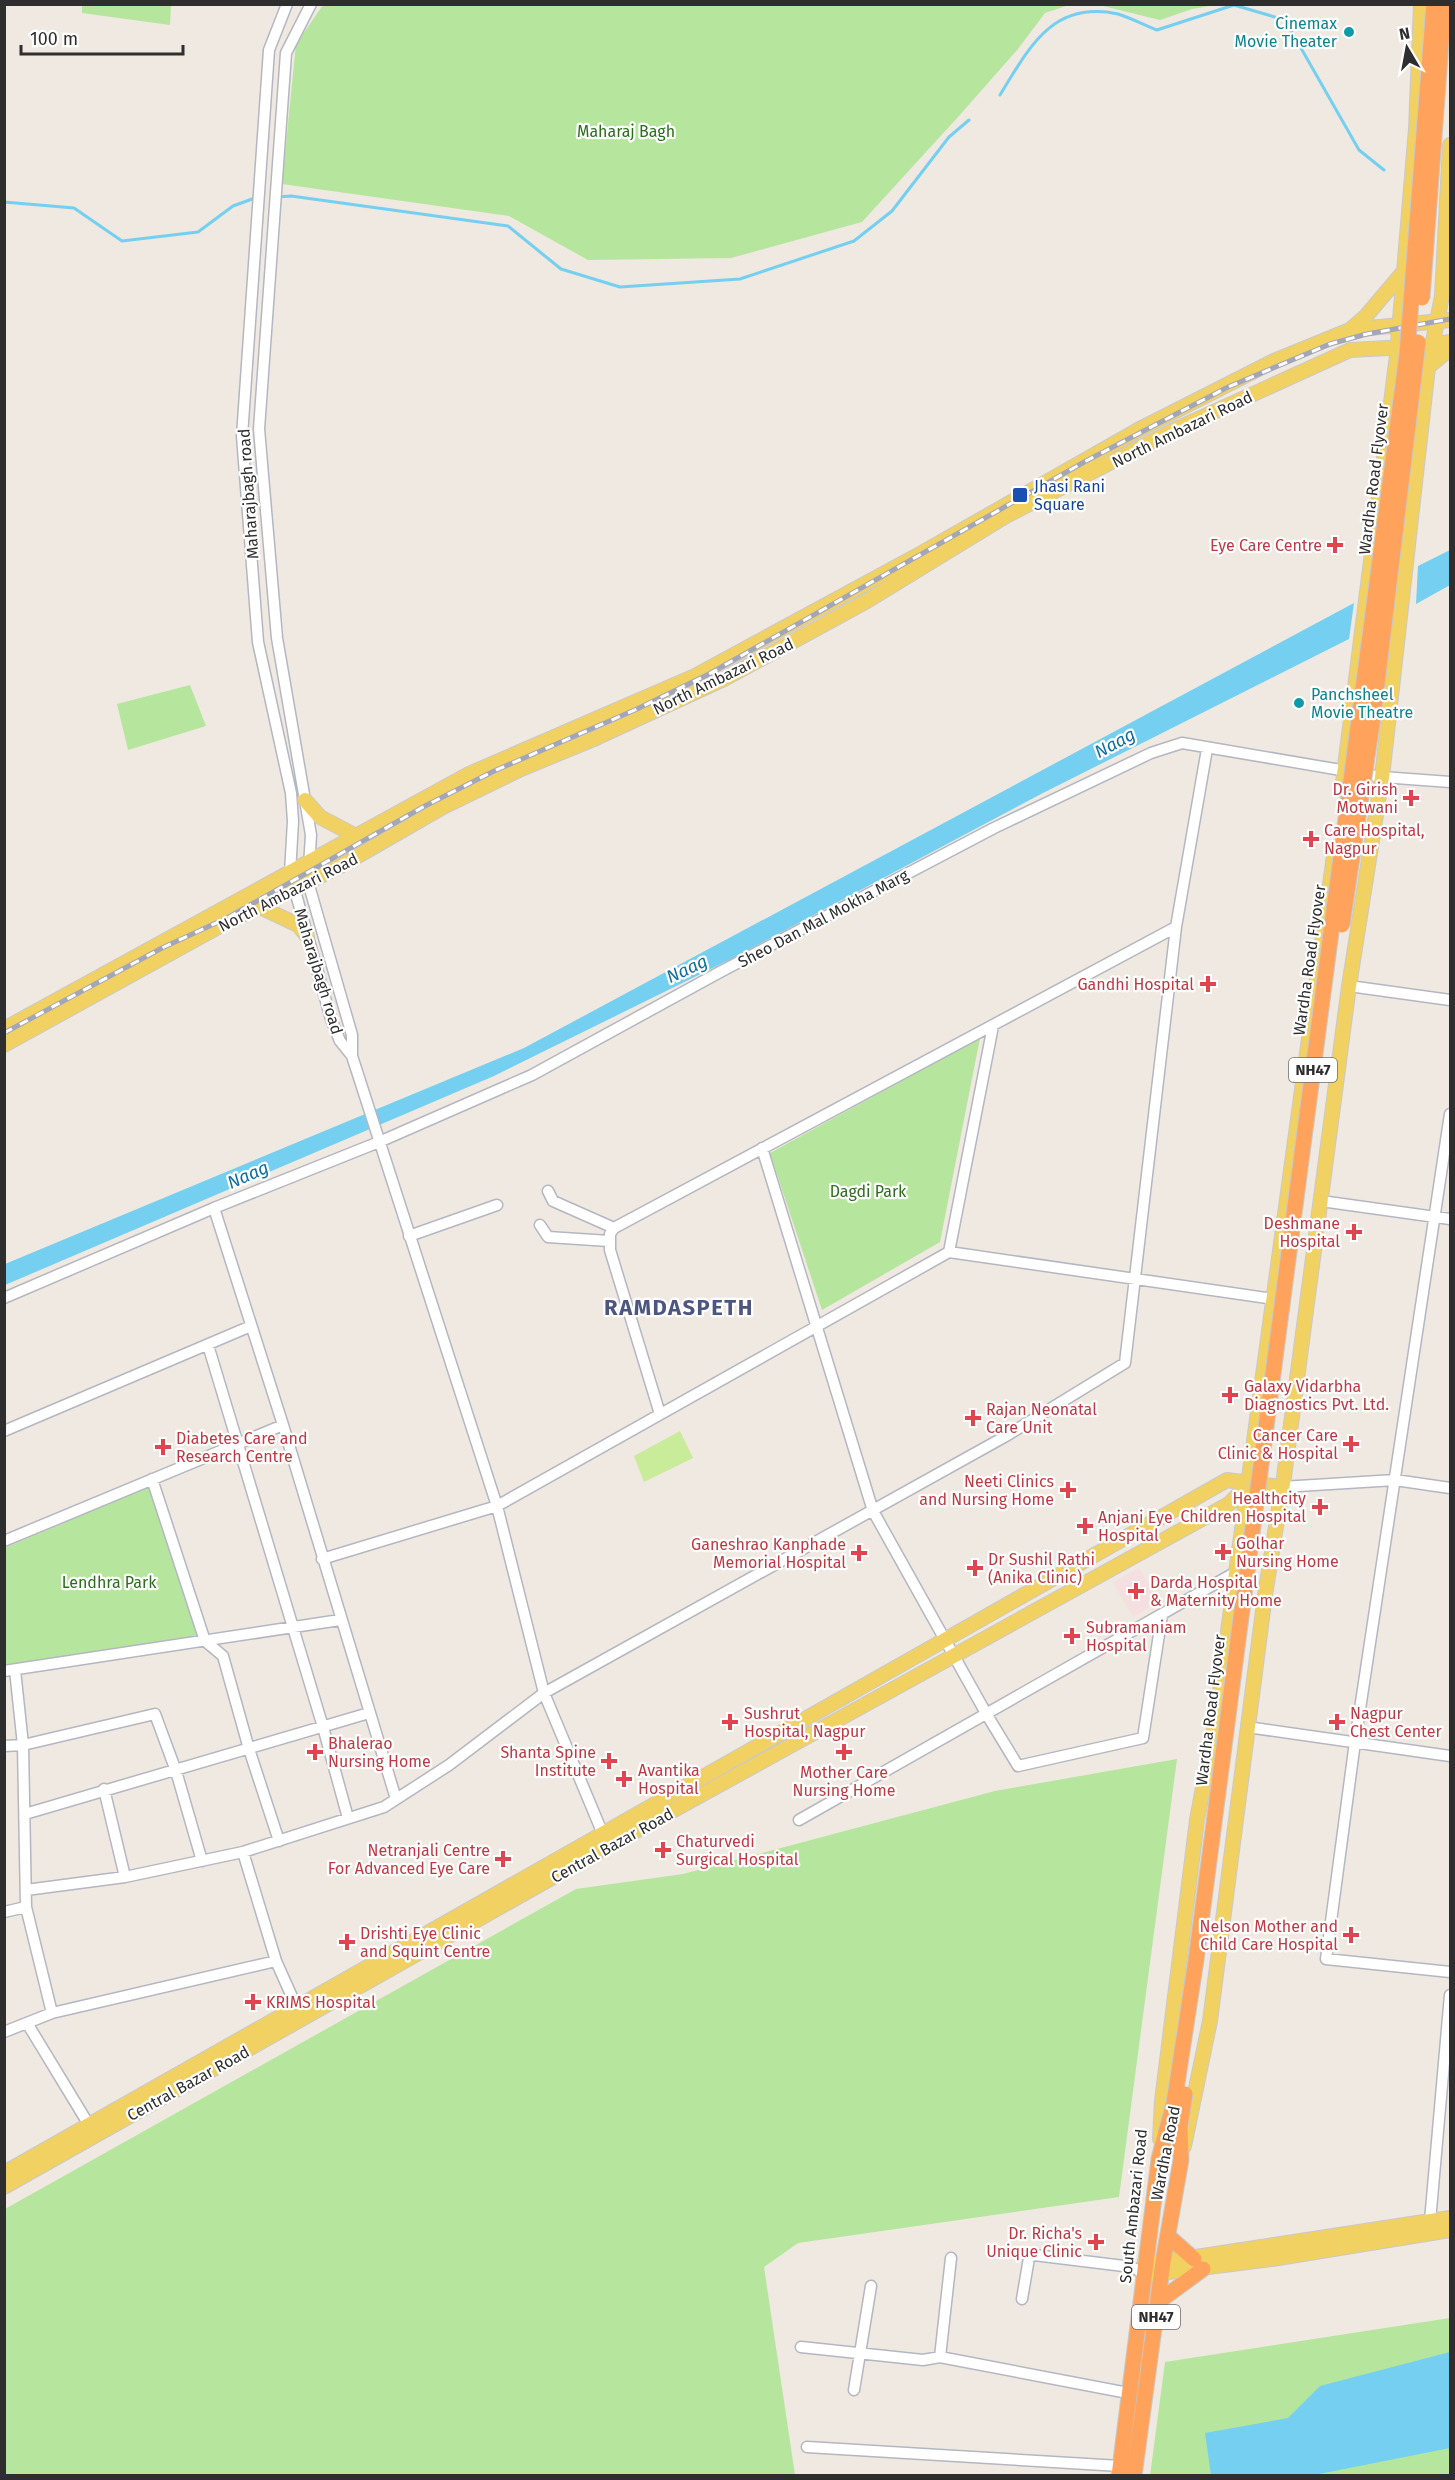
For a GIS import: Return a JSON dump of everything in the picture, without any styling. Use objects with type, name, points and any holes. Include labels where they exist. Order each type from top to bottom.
[{"type":"highway","name":"Wardha Road Flyover","points":[[1173,2129],[1174,2103],[1196,1960],[1407,354],[1434,4]]},
{"type":"highway","name":"Wardha Road Flyover","points":[[1173,2129],[1225,1808],[1322,1064],[1400,507],[1416,377],[1444,4]]},
{"type":"highway","name":"NH47","points":[[1159,2159],[1173,2129]]},
{"type":"highway","name":"NH47","points":[[1173,2129],[1181,2160]]},
{"type":"highway","name":"South Ambazari Road","points":[[1119,2471],[1140,2268],[1159,2159]]},
{"type":"highway","name":"Wardha Road","points":[[1134,2475],[1162,2268],[1181,2160]]},
{"type":"highway","points":[[1158,2302],[1198,2264],[1168,2236]]},
{"type":"main road","name":"South Ambazari Road","points":[[1159,2159],[1162,2101],[1197,1820],[1217,1712],[1249,1484],[1398,348],[1406,270],[1421,52],[1421,4]]},
{"type":"main road","name":"Wardha Road","points":[[1181,2160],[1210,2021],[1247,1727],[1322,1202],[1349,986],[1382,777],[1428,367],[1436,320],[1446,300],[1450,145]]},
{"type":"main road","points":[[1350,330],[1366,316],[1406,270]]},
{"type":"main road","name":"North Ambazari Road","points":[[4,1029],[469,774],[695,676],[920,554],[1138,430],[1274,361],[1350,330],[1400,323],[1450,320]]},
{"type":"main road","name":"North Ambazari Road","points":[[4,1045],[443,807],[521,769],[596,738],[724,679],[867,601],[1006,516],[1147,445],[1350,350],[1398,348],[1450,342]]},
{"type":"main road","points":[[1428,367],[1450,349]]},
{"type":"main road","points":[[1138,430],[1147,445]]},
{"type":"main road","points":[[305,800],[320,817],[356,836]]},
{"type":"main road","points":[[260,907],[298,925],[307,936]]},
{"type":"main road","name":"Central Bazar Road","points":[[4,2187],[606,1841],[945,1640],[1227,1480],[1282,1487]]},
{"type":"main road","name":"Central Bazar Road","points":[[4,2173],[297,2008],[1229,1504],[1249,1484]]},
{"type":"main road","points":[[1198,2264],[1450,2218]]},
{"type":"main road","points":[[1140,2268],[1198,2264],[1450,2230]]},
{"type":"street","name":"Maharajbagh road","points":[[286,4],[269,50],[255,224],[242,436],[258,642],[291,793],[293,821],[290,873],[331,1019],[340,1041],[352,1056]]},
{"type":"street","name":"Maharajbagh road","points":[[311,4],[286,52],[259,429],[277,639],[311,835],[308,882],[352,1035],[352,1056]]},
{"type":"street","name":"Sheo Dan Mal Mokha Marg","points":[[4,1298],[214,1208],[379,1142],[532,1075],[792,934],[1151,753],[1182,743],[1382,777],[1450,782]]},
{"type":"street","points":[[26,1890],[125,1877],[243,1852],[384,1807],[449,1765],[544,1693],[1026,1425],[1125,1363],[1176,927],[1207,748]]},
{"type":"street","points":[[660,1414],[609,1241],[614,1228],[1176,927]]},
{"type":"street","points":[[1349,986],[1450,1000]]},
{"type":"street","points":[[949,1252],[993,1026]]},
{"type":"street","points":[[352,1056],[496,1506],[544,1693],[606,1841]]},
{"type":"street","points":[[1450,1114],[1355,1742],[1326,1959],[1450,1972]]},
{"type":"street","points":[[762,1148],[873,1511],[1018,1766],[1143,1738],[1162,1615]]},
{"type":"street","points":[[548,1191],[553,1201],[614,1228]]},
{"type":"street","points":[[1322,1202],[1450,1219]]},
{"type":"street","points":[[409,1236],[497,1205]]},
{"type":"street","points":[[214,1208],[283,1425],[340,1620],[396,1799]]},
{"type":"street","points":[[540,1225],[548,1237],[609,1241]]},
{"type":"street","points":[[322,1559],[496,1506],[949,1252],[1274,1299]]},
{"type":"street","points":[[4,1431],[251,1326]]},
{"type":"street","points":[[208,1345],[323,1727],[348,1818]]},
{"type":"street","points":[[4,1541],[283,1425]]},
{"type":"street","points":[[152,1479],[205,1641],[223,1656],[249,1749],[279,1841]]},
{"type":"street","points":[[1282,1487],[1395,1480],[1450,1488]]},
{"type":"street","points":[[799,1820],[1236,1572]]},
{"type":"street","points":[[52,2013],[26,1907],[23,1745],[10,1670],[340,1620]]},
{"type":"street","points":[[25,1814],[369,1713]]},
{"type":"street","points":[[4,1746],[23,1745],[155,1714],[176,1771],[202,1861]]},
{"type":"street","points":[[1247,1727],[1450,1756]]},
{"type":"street","points":[[104,1789],[125,1877]]},
{"type":"street","points":[[243,1852],[276,1961],[297,2008]]},
{"type":"street","points":[[4,1912],[26,1907]]},
{"type":"street","points":[[4,2032],[52,2013],[276,1961]]},
{"type":"street","points":[[1430,2221],[1450,1995]]},
{"type":"street","points":[[27,2023],[89,2125]]},
{"type":"street","points":[[1022,2299],[1031,2256],[1140,2268]]},
{"type":"street","points":[[940,2357],[951,2258]]},
{"type":"street","points":[[854,2390],[871,2286]]},
{"type":"street","points":[[801,2347],[923,2360],[940,2357],[1128,2393]]},
{"type":"street","points":[[807,2447],[1119,2471]]},
{"type":"shaded area","name":"Darda Hospital & Maternity Home","points":[[1139,1568],[1159,1601],[1133,1617],[1113,1582]]},
{"type":"green space","points":[[82,5],[171,5],[170,25],[82,13]]},
{"type":"green space","name":"Maharaj Bagh","points":[[323,5],[1069,5],[1045,13],[1018,49],[862,222],[731,258],[588,260],[509,216],[282,184],[296,44]]},
{"type":"green space","points":[[1099,5],[1215,5],[1192,9],[1160,20]]},
{"type":"green space","points":[[190,685],[206,726],[128,750],[117,704]]},
{"type":"green space","name":"Dagdi Park","points":[[980,1038],[940,1242],[822,1310],[770,1153]]},
{"type":"green space","points":[[680,1431],[693,1458],[644,1482],[634,1456]]},
{"type":"green space","name":"Lendhra Park","points":[[153,1485],[205,1641],[5,1671],[5,1548]]},
{"type":"green space","points":[[1177,1759],[1119,2197],[798,2243],[764,2267],[795,2475],[5,2475],[5,2209],[576,1889],[683,1874],[995,1791]]},
{"type":"green space","points":[[1450,2318],[1450,2475],[1150,2476],[1165,2362]]},
{"type":"water","points":[[1450,550],[1450,585],[1416,604],[1418,566]]},
{"type":"water","name":"Naag","points":[[1354,603],[1349,639],[1041,794],[733,958],[494,1076],[5,1285],[5,1264],[524,1048]]},
{"type":"water","points":[[1450,2352],[1450,2448],[1314,2475],[1211,2475],[1205,2433],[1288,2418],[1320,2386]]},
{"type":"waterway","points":[[1000,95],[1021,61],[1045,32],[1059,21],[1076,14],[1095,12],[1118,14],[1157,30],[1234,5],[1285,20],[1359,150],[1384,170]]},
{"type":"waterway","points":[[277,197],[291,196],[508,226],[561,269],[620,287],[740,279],[854,241],[892,211],[949,137],[969,120]]},
{"type":"waterway","points":[[4,202],[74,208],[122,241],[198,232],[233,206],[255,198]]},
{"type":"railway","points":[[4,1033],[162,948],[229,917],[423,807],[494,771],[637,709],[709,674],[1086,461],[1228,387],[1330,344],[1367,334],[1450,319]]},
{"type":"place","name":"Cinemax Movie Theater","points":[[1349,32]]},
{"type":"place","name":"Jhasi Rani Square","points":[[1020,495]]},
{"type":"place","name":"Eye Care Centre","points":[[1335,545]]},
{"type":"place","name":"Panchsheel Movie Theatre","points":[[1299,703]]},
{"type":"place","name":"Dr. Girish Motwani","points":[[1411,798]]},
{"type":"place","name":"Care Hospital, Nagpur","points":[[1311,839]]},
{"type":"place","name":"Gandhi Hospital","points":[[1208,984]]},
{"type":"place","name":"Deshmane Hospital","points":[[1354,1232]]},
{"type":"place","name":"Galaxy Vidarbha Diagnostics Pvt. Ltd.","points":[[1230,1395]]},
{"type":"place","name":"Rajan Neonatal Care Unit","points":[[973,1418]]},
{"type":"place","name":"Cancer Care Clinic & Hospital","points":[[1351,1444]]},
{"type":"place","name":"Diabetes Care and Research Centre","points":[[163,1447]]},
{"type":"place","name":"Neeti Clinics and Nursing Home","points":[[1068,1490]]},
{"type":"place","name":"Healthcity Children Hospital","points":[[1320,1507]]},
{"type":"place","name":"Anjani Eye Hospital","points":[[1085,1526]]},
{"type":"place","name":"Golhar Nursing Home","points":[[1223,1552]]},
{"type":"place","name":"Ganeshrao Kanphade Memorial Hospital","points":[[859,1553]]},
{"type":"place","name":"Dr Sushil Rathi (Anika Clinic)","points":[[975,1568]]},
{"type":"place","name":"Darda Hospital & Maternity Home","points":[[1136,1591]]},
{"type":"place","name":"Subramaniam Hospital","points":[[1072,1636]]},
{"type":"place","name":"Sushrut Hospital, Nagpur","points":[[730,1722]]},
{"type":"place","name":"Nagpur Chest Center","points":[[1337,1722]]},
{"type":"place","name":"Bhalerao Nursing Home","points":[[315,1752]]},
{"type":"place","name":"Mother Care Nursing Home","points":[[844,1752]]},
{"type":"place","name":"Shanta Spine Institute","points":[[609,1761]]},
{"type":"place","name":"Avantika Hospital","points":[[624,1779]]},
{"type":"place","name":"Chaturvedi Surgical Hospital","points":[[663,1850]]},
{"type":"place","name":"Netranjali Centre For Advanced Eye Care","points":[[503,1859]]},
{"type":"place","name":"Nelson Mother and Child Care Hospital","points":[[1351,1935]]},
{"type":"place","name":"Drishti Eye Clinic and Squint Centre","points":[[347,1942]]},
{"type":"place","name":"KRIMS Hospital","points":[[253,2002]]},
{"type":"place","name":"Dr. Richa's Unique Clinic","points":[[1096,2242]]},
{"type":"district","name":"RAMDASPETH","points":[[679,1307]]}]
